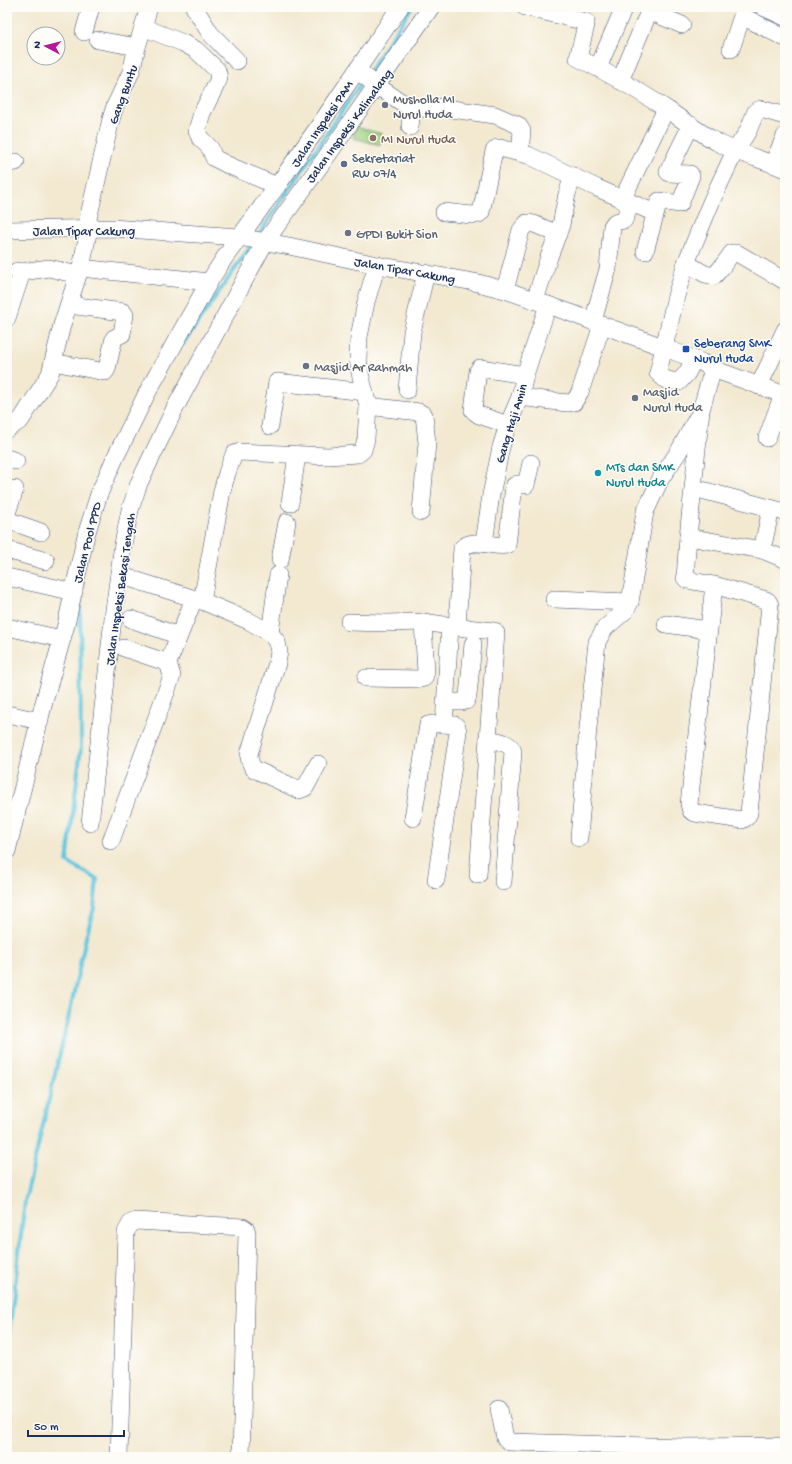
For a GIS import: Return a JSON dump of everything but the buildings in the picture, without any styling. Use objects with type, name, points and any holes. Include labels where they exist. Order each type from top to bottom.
[{"type":"street","points":[[91,7],[91,36],[137,47]]},
{"type":"street","name":"Gang Buntu","points":[[12,421],[50,374],[62,325],[80,272],[111,119],[115,106],[131,72],[149,7]]},
{"type":"street","points":[[194,7],[210,33],[237,61]]},
{"type":"street","name":"Jalan Inspeksi PAM","points":[[241,238],[358,71],[400,7]]},
{"type":"street","name":"Jalan Inspeksi Kalimalang","points":[[262,242],[431,7]]},
{"type":"street","points":[[525,7],[586,22],[578,58],[620,81],[716,142],[735,151],[779,167],[785,136]]},
{"type":"street","points":[[598,68],[624,7]]},
{"type":"street","points":[[763,7],[782,13]]},
{"type":"street","points":[[620,81],[650,9],[682,25]]},
{"type":"street","points":[[731,49],[742,16],[785,38]]},
{"type":"street","points":[[143,27],[188,45],[196,50],[217,70],[219,78],[202,114],[197,130],[200,138],[210,148],[214,158],[277,186]]},
{"type":"street","points":[[358,71],[375,85],[412,109],[438,107],[495,115],[518,125],[522,131],[520,152]]},
{"type":"street","points":[[410,127],[412,109]]},
{"type":"street","points":[[520,398],[567,403],[574,402],[580,392],[597,323],[608,269],[612,226],[615,222],[624,220],[626,202],[666,109]]},
{"type":"street","points":[[694,360],[687,373],[679,382],[666,380],[658,373],[663,347],[686,264],[712,200],[735,151],[748,131],[757,109],[785,116]]},
{"type":"street","points":[[645,251],[659,201],[681,203],[691,176],[690,174],[668,172],[691,125]]},
{"type":"street","points":[[444,212],[472,215],[480,214],[494,151],[500,148],[528,155],[626,202],[655,213]]},
{"type":"street","name":"Gang Haji Amin","points":[[484,543],[501,447],[508,425],[520,398],[567,194],[573,176]]},
{"type":"street","points":[[505,290],[521,230],[527,224],[534,224],[558,234]]},
{"type":"street","name":"Jalan Tipar Cakung","points":[[7,230],[112,228],[241,238],[289,246],[377,265],[474,282],[505,290],[597,323],[663,347],[713,369],[784,394]]},
{"type":"street","name":"Jalan Pool PPD","points":[[7,851],[74,592],[86,535],[99,494],[147,393],[209,282],[241,238]]},
{"type":"street","name":"Jalan Inspeksi Bekasi Tengah","points":[[90,823],[114,610],[123,544],[130,510],[139,483],[175,408],[262,242]]},
{"type":"street","points":[[686,264],[705,274],[714,276],[732,253],[737,253],[785,281]]},
{"type":"street","points":[[111,841],[172,676],[168,664],[179,636],[198,600],[222,491],[232,456],[240,452],[328,456],[358,454],[363,450],[365,444],[367,399],[359,366],[359,337],[363,314],[377,265]]},
{"type":"street","points":[[7,318],[20,271],[49,268],[80,272],[209,282]]},
{"type":"street","points":[[407,390],[412,332],[426,273]]},
{"type":"street","points":[[53,362],[105,372],[114,338],[121,335],[123,332],[125,315],[123,312],[69,305]]},
{"type":"street","points":[[759,386],[785,330]]},
{"type":"street","points":[[508,425],[479,415],[473,410],[478,371],[480,368],[525,375]]},
{"type":"street","points":[[713,369],[701,410],[685,578],[687,580],[714,585],[766,600],[770,605],[749,813],[747,817],[742,820],[695,813],[691,811],[689,804],[714,585]]},
{"type":"street","points":[[270,426],[277,382],[367,399],[419,412],[424,415],[428,443],[421,512]]},
{"type":"street","points":[[767,438],[784,394]]},
{"type":"street","points":[[579,838],[597,642],[605,628],[625,611],[630,602],[645,512],[661,478],[679,451],[701,410]]},
{"type":"street","points":[[290,503],[297,455]]},
{"type":"street","points":[[444,724],[445,702],[462,548],[467,545],[484,543],[507,545],[514,486],[517,484],[526,485],[531,463]]},
{"type":"street","points":[[694,488],[778,510],[762,550]]},
{"type":"street","points":[[7,513],[15,489]]},
{"type":"street","points":[[7,520],[41,532]]},
{"type":"street","points":[[270,633],[287,522]]},
{"type":"street","points":[[688,537],[762,550],[784,559]]},
{"type":"street","points":[[7,550],[46,561]]},
{"type":"street","points":[[119,575],[198,600],[249,621],[270,633],[277,642],[278,652],[249,754],[249,760],[254,769],[299,790],[305,788],[318,764]]},
{"type":"street","points":[[7,577],[74,592]]},
{"type":"street","points":[[554,600],[630,602]]},
{"type":"street","points":[[132,619],[179,636]]},
{"type":"street","points":[[349,622],[423,622],[494,631],[496,633],[478,875]]},
{"type":"street","points":[[366,678],[424,678],[426,672],[423,622]]},
{"type":"street","points":[[666,624],[708,630]]},
{"type":"street","points":[[7,627],[62,639]]},
{"type":"street","points":[[445,702],[466,701],[468,696],[473,644]]},
{"type":"street","points":[[124,648],[168,664]]},
{"type":"street","points":[[7,714],[40,721]]},
{"type":"street","points":[[413,818],[428,725],[455,725],[458,732],[436,880]]},
{"type":"street","points":[[488,739],[509,745],[513,752],[503,882]]},
{"type":"street","points":[[119,1457],[126,1232],[131,1223],[136,1221],[243,1227],[246,1229],[241,1457]]},
{"type":"street","points":[[498,1409],[505,1438],[510,1442],[684,1447],[785,1446]]},
{"type":"green space","points":[[356,127],[383,134],[380,145],[353,138]]},
{"type":"waterway","points":[[368,73],[412,7]]},
{"type":"waterway","points":[[257,237],[363,80]]},
{"type":"waterway","points":[[183,344],[252,244]]},
{"type":"waterway","points":[[7,1351],[25,1201],[94,908],[97,879],[67,862],[81,747],[80,594]]},
{"type":"place","name":"Musholla MI Nurul Huda","points":[[385,105]]},
{"type":"place","name":"MI Nurul Huda","points":[[373,138]]},
{"type":"place","name":"Sekretariat RW 07/4","points":[[344,164]]},
{"type":"place","name":"GPDI Bukit Sion","points":[[348,233]]},
{"type":"place","name":"Seberang SMK Nurul Huda","points":[[686,349]]},
{"type":"place","name":"Masjid Ar Rahmah","points":[[306,366]]},
{"type":"place","name":"Masjid Nurul Huda","points":[[635,398]]},
{"type":"place","name":"MTs dan SMK Nurul Huda","points":[[598,473]]}]
